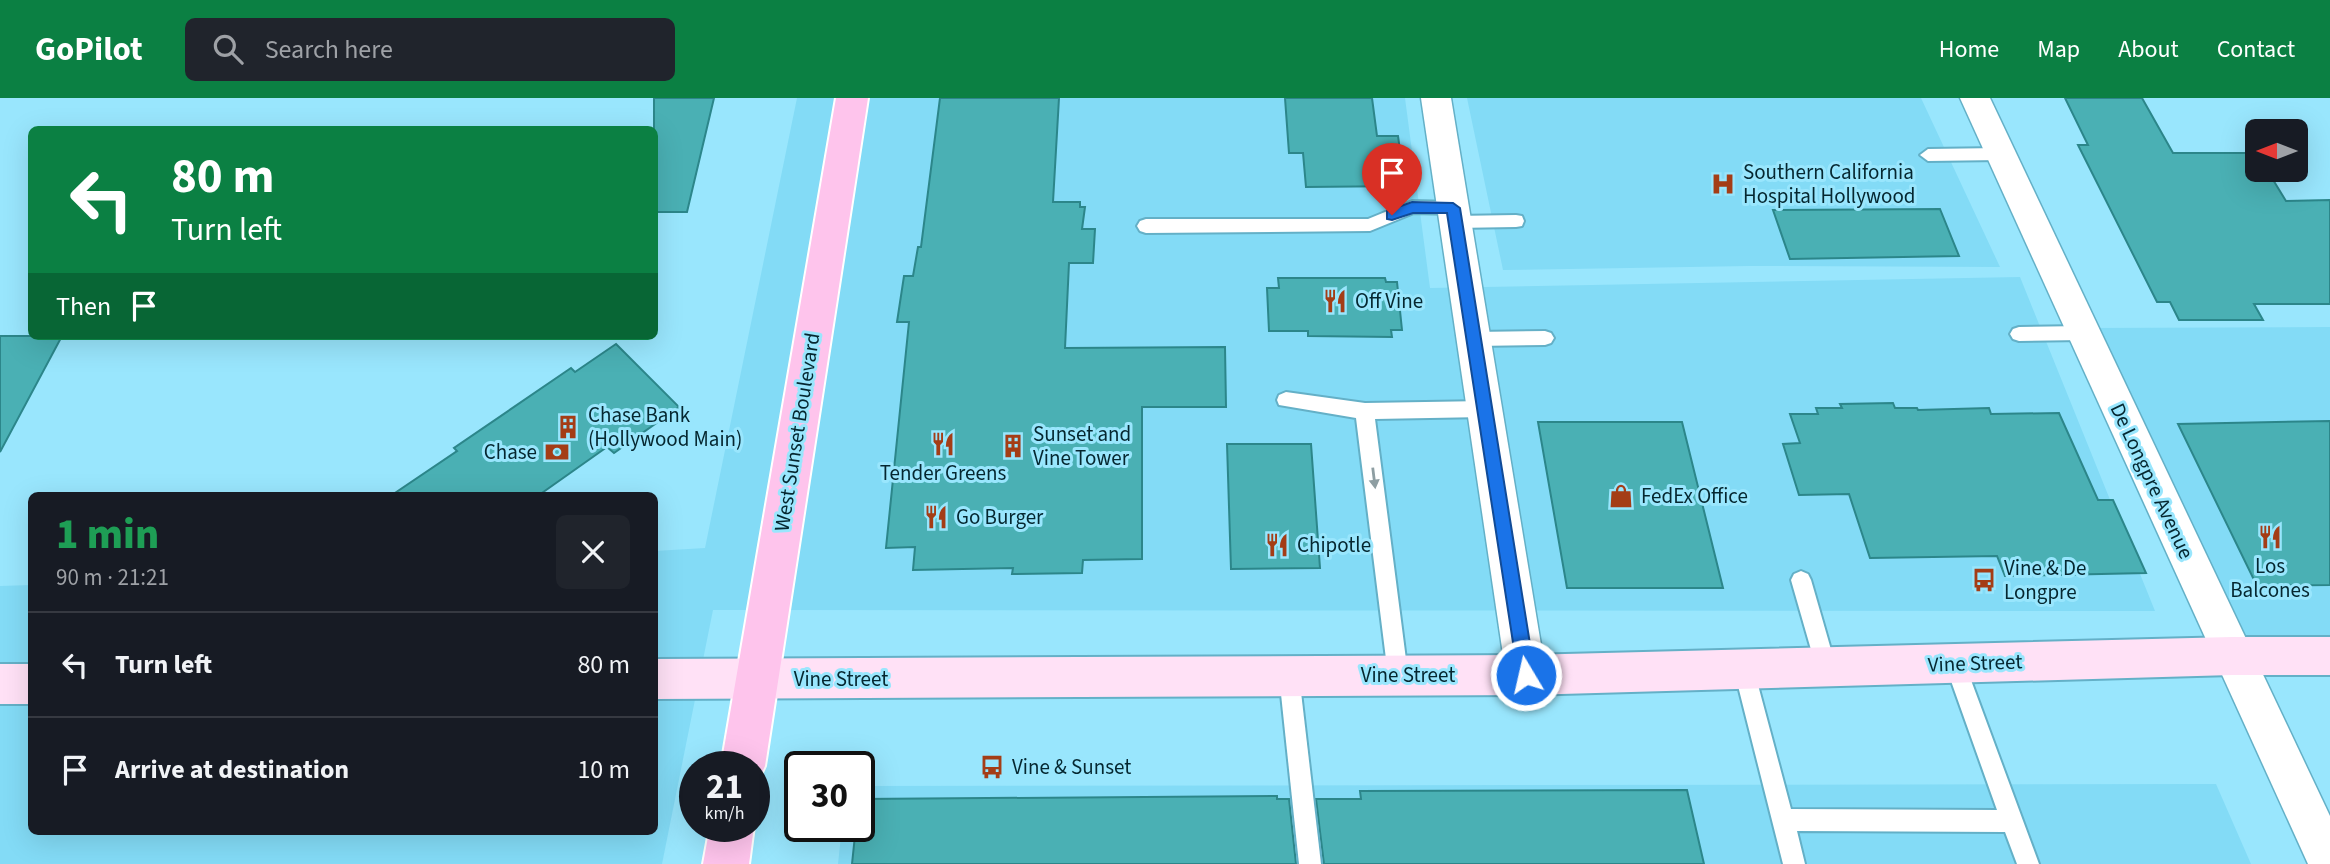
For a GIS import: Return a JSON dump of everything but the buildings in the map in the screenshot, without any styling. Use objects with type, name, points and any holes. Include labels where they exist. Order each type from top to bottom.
[{"type":"main road","name":"West Sunset Boulevard","points":[[745,751],[852,98]]},
{"type":"main road","name":"Vine Street","points":[[658,679],[1526,675],[2232,656],[2330,656]]},
{"type":"main road","points":[[0,684],[28,684]]},
{"type":"main road","points":[[726,864],[730,842]]},
{"type":"street","points":[[1436,98],[1526,675]]},
{"type":"street","name":"De Longpre Avenue","points":[[1975,98],[2330,864]]},
{"type":"lane","points":[[1928,155],[2000,154]]},
{"type":"lane","points":[[1146,226],[1370,225],[1412,207],[1454,215],[1516,221]]},
{"type":"lane","points":[[2019,334],[2083,333]]},
{"type":"lane","points":[[1474,338],[1545,338]]},
{"type":"lane","points":[[1286,400],[1365,411],[1485,409]]},
{"type":"lane","points":[[1365,411],[1398,675]]},
{"type":"lane","points":[[1801,580],[1826,667]]},
{"type":"lane","points":[[1955,664],[2028,864]]},
{"type":"lane","points":[[1744,670],[1794,864]]},
{"type":"lane","points":[[1289,675],[1310,864]]},
{"type":"lane","points":[[1783,820],[2012,821]]},
{"type":"shaded area","points":[[797,98],[1405,98],[1430,288],[2020,277],[2155,611],[713,610],[685,751],[679,751],[679,779],[662,864],[0,864],[0,586],[28,585],[28,835],[658,835],[658,551],[705,548]]},
{"type":"shaded area","name":"Southern California Hospital Hollywood","points":[[1467,98],[1921,98],[2000,267],[1749,266],[1503,270]]},
{"type":"shaded area","points":[[2330,327],[2330,644],[2235,644],[2089,328]]},
{"type":"shaded area","points":[[2216,784],[2251,864],[838,864],[840,842],[875,842],[875,786]]},
{"type":"place","name":"Southern California Hospital Hollywood","points":[[1723,184]]},
{"type":"place","name":"Off Vine","points":[[1335,301]]},
{"type":"place","name":"Chase Bank (Hollywood Main)","points":[[568,427]]},
{"type":"place","name":"Tender Greens","points":[[943,444]]},
{"type":"place","name":"Sunset and Vine Tower","points":[[1013,446]]},
{"type":"place","name":"Chase","points":[[557,452]]},
{"type":"place","name":"FedEx Office","points":[[1621,496]]},
{"type":"place","name":"Go Burger","points":[[936,517]]},
{"type":"place","name":"Los Balcones","points":[[2270,537]]},
{"type":"place","name":"Chipotle","points":[[1277,545]]},
{"type":"place","name":"Vine & De Longpre","points":[[1984,580]]},
{"type":"place","name":"Vine & Sunset","points":[[992,767]]},
{"type":"route","points":[[1392,215],[1412,207],[1453,208],[1526,675]]}]
